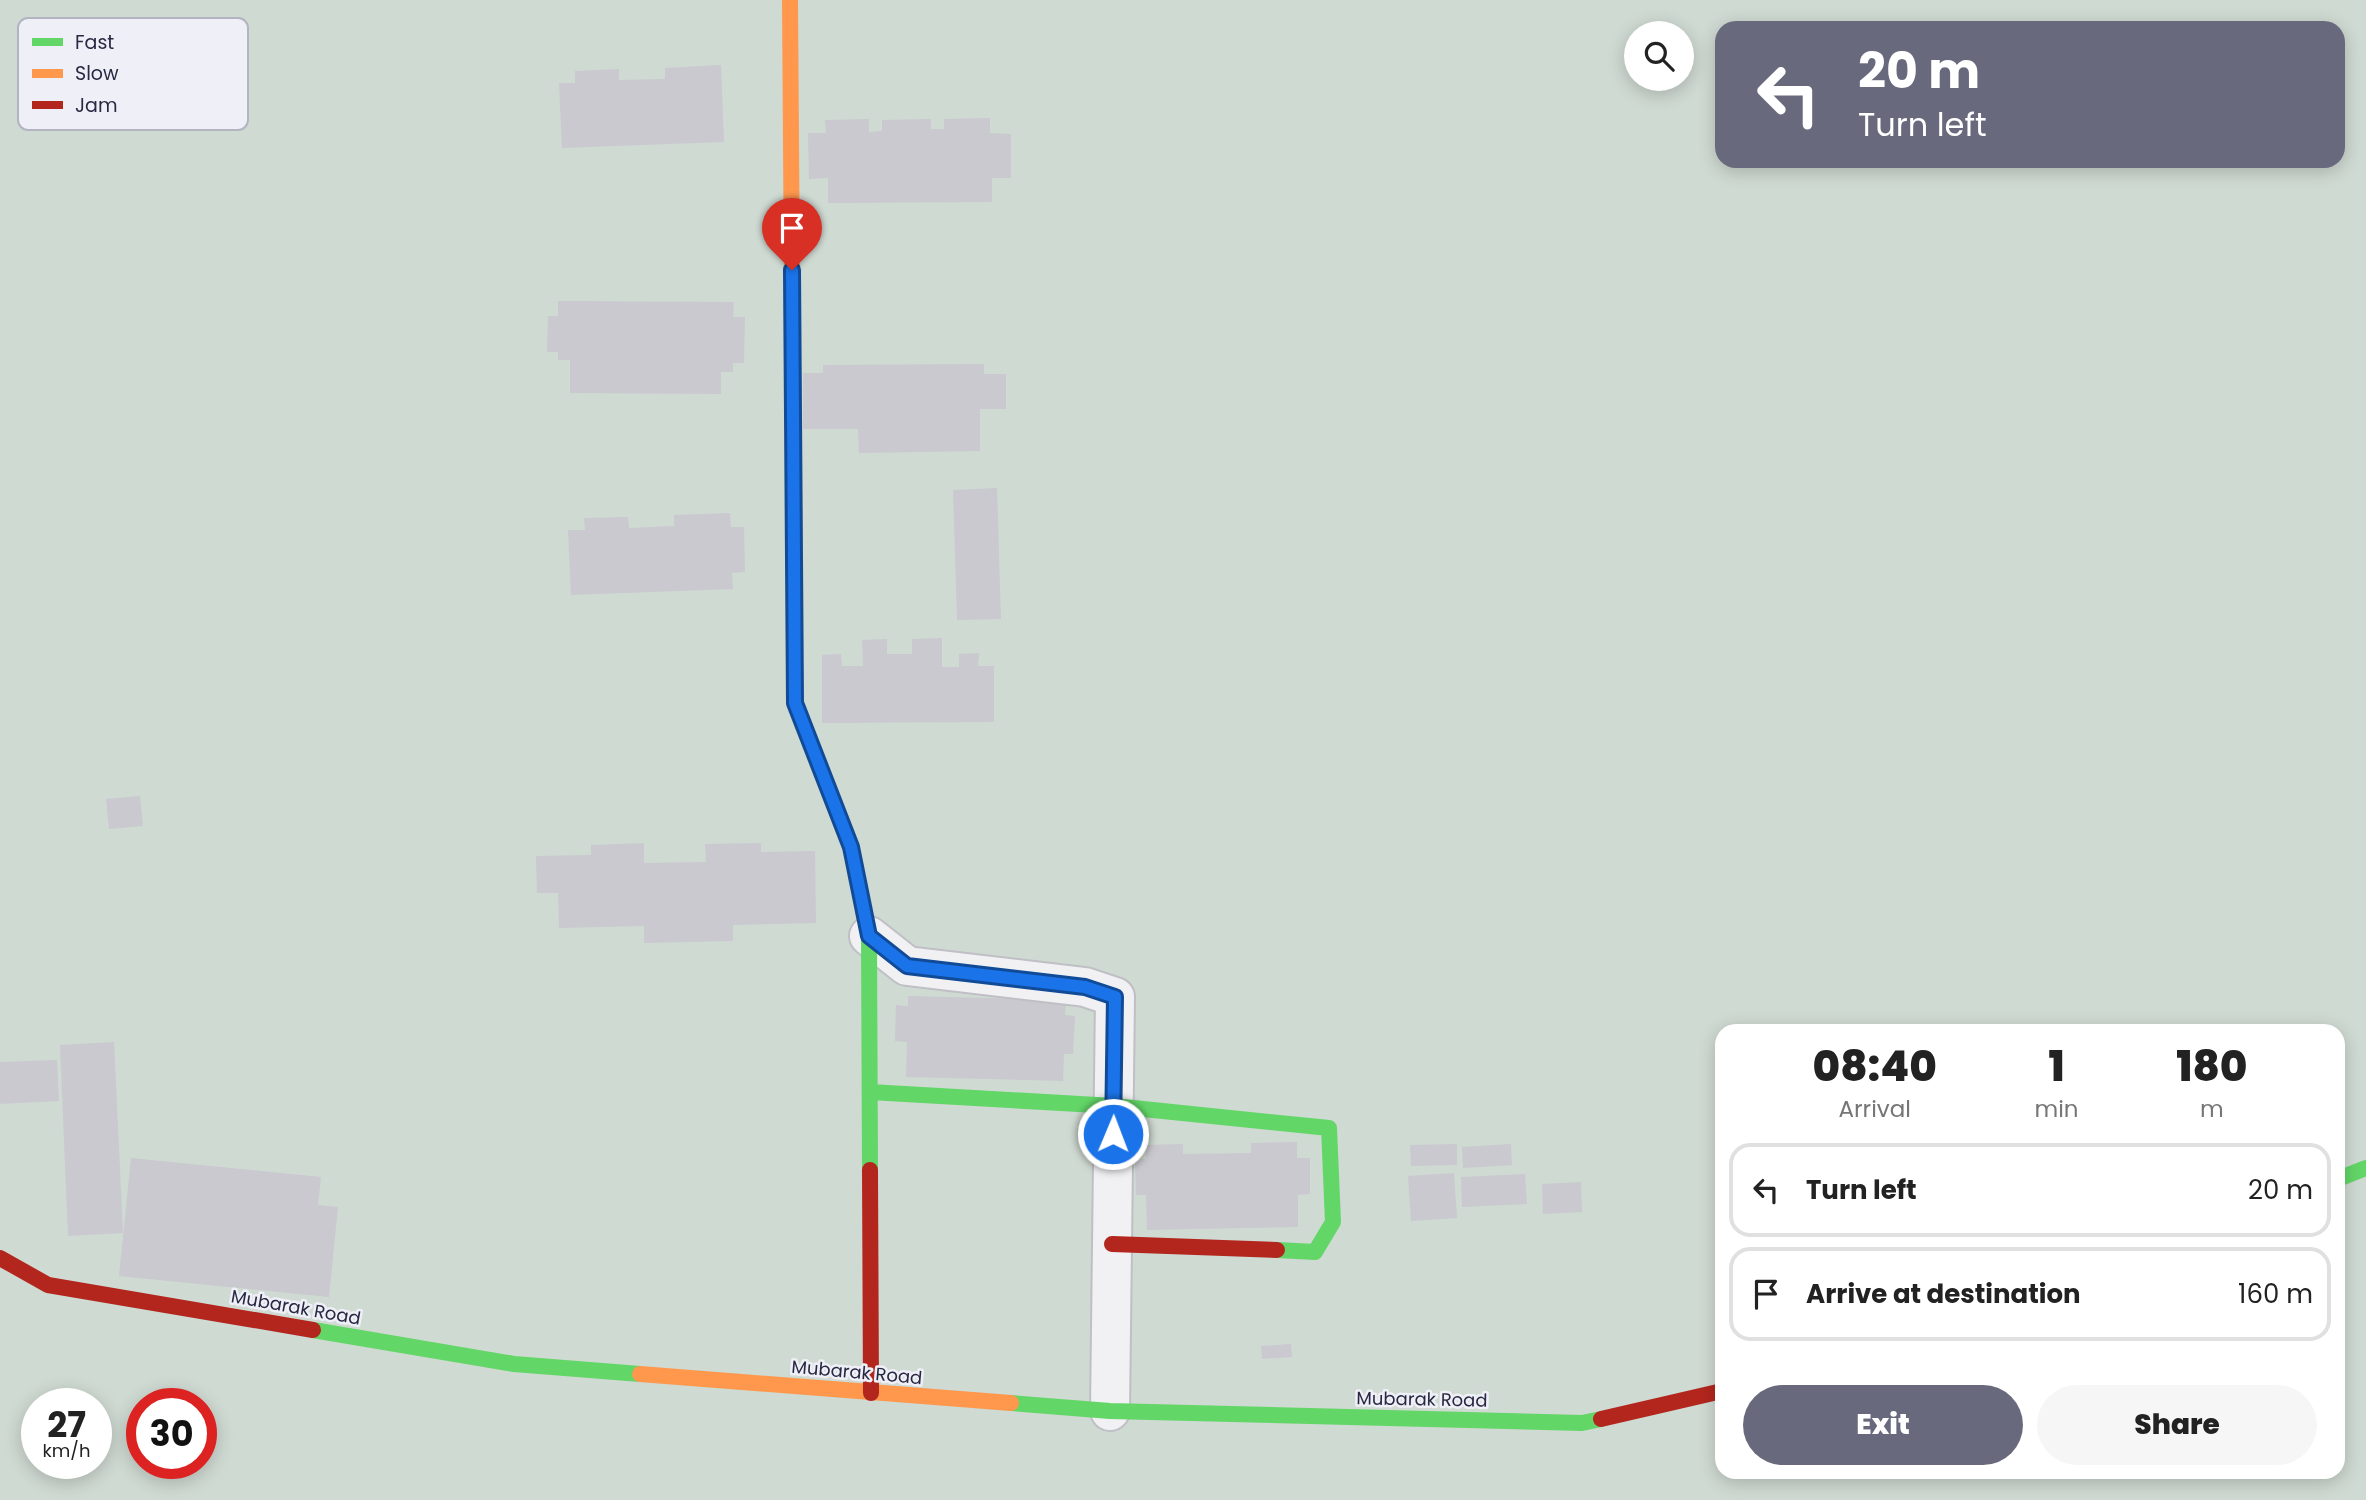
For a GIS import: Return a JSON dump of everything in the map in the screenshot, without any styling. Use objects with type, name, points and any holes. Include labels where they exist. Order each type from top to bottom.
[{"type":"street","points":[[790,0],[795,703],[851,847],[869,936],[871,1393]]},
{"type":"street","points":[[869,936],[907,966],[1085,987],[1115,997],[1110,1411]]},
{"type":"street","points":[[870,1092],[1114,1106],[1329,1128],[1333,1222],[1315,1252],[1112,1244]]},
{"type":"street","points":[[2345,1176],[2366,1168]]},
{"type":"street","name":"Mubarak Road","points":[[0,1258],[48,1285],[514,1364],[871,1393],[1110,1411],[1582,1423],[1715,1393]]},
{"type":"shaded area","points":[[0,0],[2366,0],[2366,1500],[0,1500]]},
{"type":"building","points":[[721,65],[724,142],[562,148],[559,83],[575,83],[575,71],[619,69],[619,80],[665,79],[665,68]]},
{"type":"building","points":[[990,118],[990,133],[1011,134],[1011,178],[992,178],[992,202],[828,203],[828,178],[809,179],[808,133],[826,133],[825,120],[869,119],[869,132],[882,131],[882,120],[931,119],[931,129],[944,129],[944,119]]},
{"type":"building","points":[[558,301],[734,302],[733,317],[745,317],[744,363],[733,363],[733,372],[721,372],[721,394],[570,393],[570,360],[558,360],[558,352],[547,352],[548,316],[558,316]]},
{"type":"building","points":[[984,364],[984,374],[1006,374],[1006,409],[980,409],[980,451],[859,453],[858,429],[803,429],[803,373],[823,373],[823,365]]},
{"type":"building","points":[[997,488],[1001,619],[957,620],[953,490]]},
{"type":"building","points":[[730,513],[731,527],[744,527],[745,572],[732,573],[733,589],[571,595],[568,530],[585,530],[584,518],[628,517],[629,528],[674,526],[674,515]]},
{"type":"building","points":[[942,638],[942,667],[959,667],[959,654],[979,653],[978,666],[994,666],[994,722],[822,723],[822,655],[841,654],[842,666],[863,666],[862,640],[887,639],[887,654],[912,654],[912,639]]},
{"type":"building","points":[[140,796],[143,826],[109,829],[106,799]]},
{"type":"building","points":[[644,843],[644,863],[706,862],[705,844],[761,843],[761,852],[815,851],[816,923],[733,925],[733,941],[644,943],[644,926],[559,928],[558,893],[537,893],[536,856],[591,855],[591,845]]},
{"type":"building","points":[[908,996],[1066,1000],[1065,1015],[1075,1016],[1073,1054],[1064,1054],[1063,1081],[906,1077],[907,1042],[895,1041],[896,1005],[908,1006]]},
{"type":"building","points":[[114,1042],[123,1233],[68,1236],[60,1045]]},
{"type":"building","points":[[57,1060],[59,1101],[0,1104],[0,1062]]},
{"type":"building","points":[[1297,1142],[1297,1158],[1310,1158],[1310,1194],[1298,1195],[1298,1227],[1147,1230],[1146,1195],[1136,1195],[1135,1160],[1146,1159],[1146,1145],[1183,1144],[1183,1154],[1251,1153],[1251,1143]]},
{"type":"building","points":[[1457,1144],[1457,1165],[1411,1166],[1410,1145]]},
{"type":"building","points":[[1511,1144],[1512,1165],[1463,1168],[1462,1147]]},
{"type":"building","points":[[131,1158],[321,1177],[318,1205],[338,1207],[329,1297],[119,1276]]},
{"type":"building","points":[[1454,1173],[1457,1218],[1411,1221],[1408,1176]]},
{"type":"building","points":[[1525,1174],[1527,1204],[1462,1207],[1461,1177]]},
{"type":"building","points":[[1581,1182],[1582,1212],[1543,1214],[1542,1184]]},
{"type":"building","points":[[1291,1344],[1292,1357],[1262,1359],[1261,1346]]},
{"type":"traffic: fast","points":[[794,563],[795,703],[851,847],[869,936],[870,1170]]},
{"type":"traffic: fast","points":[[870,1092],[1114,1106],[1329,1128],[1333,1222],[1315,1252],[1277,1250]]},
{"type":"traffic: fast","points":[[2345,1176],[2366,1168]]},
{"type":"traffic: fast","points":[[313,1330],[514,1364],[640,1374]]},
{"type":"traffic: fast","points":[[1011,1403],[1110,1411],[1582,1423],[1601,1419]]},
{"type":"traffic: slow","points":[[790,0],[794,563]]},
{"type":"traffic: slow","points":[[640,1374],[1011,1403]]},
{"type":"traffic: jam","points":[[870,1170],[871,1393]]},
{"type":"traffic: jam","points":[[1112,1244],[1277,1250]]},
{"type":"traffic: jam","points":[[0,1258],[48,1285],[313,1330]]},
{"type":"traffic: jam","points":[[1601,1419],[1715,1393]]},
{"type":"route","points":[[792,270],[795,703],[851,847],[869,936],[907,966],[1085,987],[1115,997],[1113,1134]]}]
